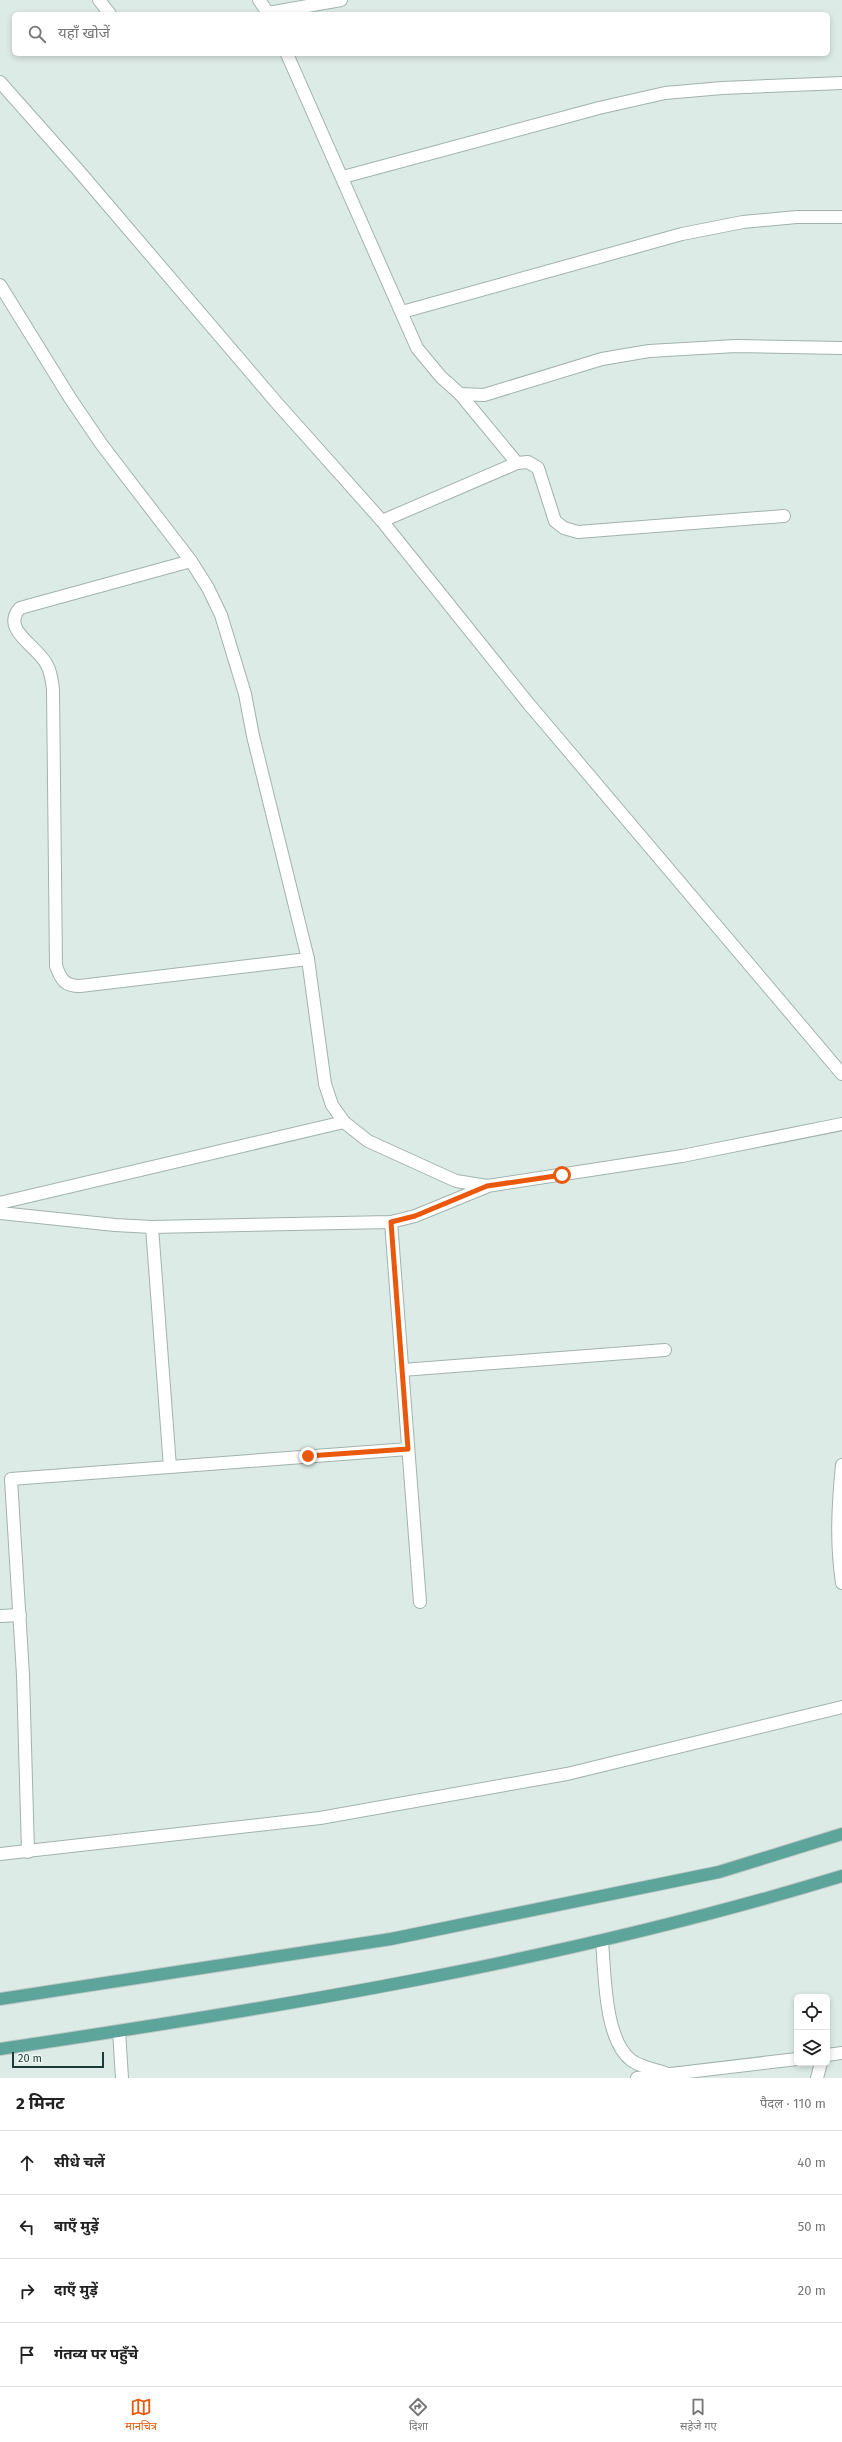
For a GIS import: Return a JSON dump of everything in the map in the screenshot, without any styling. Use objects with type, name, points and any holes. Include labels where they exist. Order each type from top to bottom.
[{"type":"main road","points":[[0,1999],[391,1939],[719,1872],[842,1834]]},
{"type":"main road","points":[[0,2049],[119,2031],[410,1981],[602,1942],[842,1876]]},
{"type":"street","points":[[99,0],[108,12]]},
{"type":"street","points":[[259,0],[267,12]]},
{"type":"street","points":[[274,12],[341,0]]},
{"type":"street","points":[[288,56],[343,177],[417,348],[441,377],[460,394],[517,463]]},
{"type":"street","points":[[0,82],[78,170],[276,402],[382,521],[528,703],[842,1074]]},
{"type":"street","points":[[343,177],[599,108],[665,93],[722,88],[842,83]]},
{"type":"street","points":[[402,312],[682,234],[743,222],[797,217],[842,217]]},
{"type":"street","points":[[0,285],[70,398],[102,445],[191,561],[208,588],[220,615],[245,694],[253,736],[308,959],[325,1084],[332,1105],[344,1122],[368,1141],[433,1172],[456,1181],[487,1186]]},
{"type":"street","points":[[460,394],[484,395],[602,359],[649,351],[736,346],[842,348]]},
{"type":"street","points":[[382,521],[517,463],[528,462],[538,468],[555,521],[564,528],[578,532],[784,516]]},
{"type":"street","points":[[191,561],[20,608],[14,614],[12,624],[16,632],[47,664],[53,689],[56,966],[61,980],[70,986],[80,986],[308,959]]},
{"type":"street","points":[[0,1203],[344,1122]]},
{"type":"street","points":[[0,1213],[115,1225],[152,1226],[391,1222],[415,1216],[487,1186],[682,1156],[842,1124]]},
{"type":"street","points":[[391,1222],[420,1602]]},
{"type":"street","points":[[152,1226],[170,1467]]},
{"type":"street","points":[[402,1370],[665,1350]]},
{"type":"street","points":[[28,1852],[24,1675],[11,1479],[408,1449]]},
{"type":"street","points":[[842,1465],[837,1521],[838,1553],[842,1583]]},
{"type":"street","points":[[0,1616],[20,1615]]},
{"type":"street","points":[[0,1854],[320,1818],[567,1774],[842,1707]]},
{"type":"street","points":[[602,1942],[611,2017],[620,2048],[631,2060],[668,2076]]},
{"type":"street","points":[[119,2031],[122,2078]]},
{"type":"street","points":[[830,2055],[842,2053]]},
{"type":"street","points":[[637,2078],[668,2076],[794,2058]]},
{"type":"street","points":[[817,2078],[820,2066]]},
{"type":"route","points":[[308,1456],[408,1449],[391,1222],[415,1216],[487,1186],[562,1175]]}]
